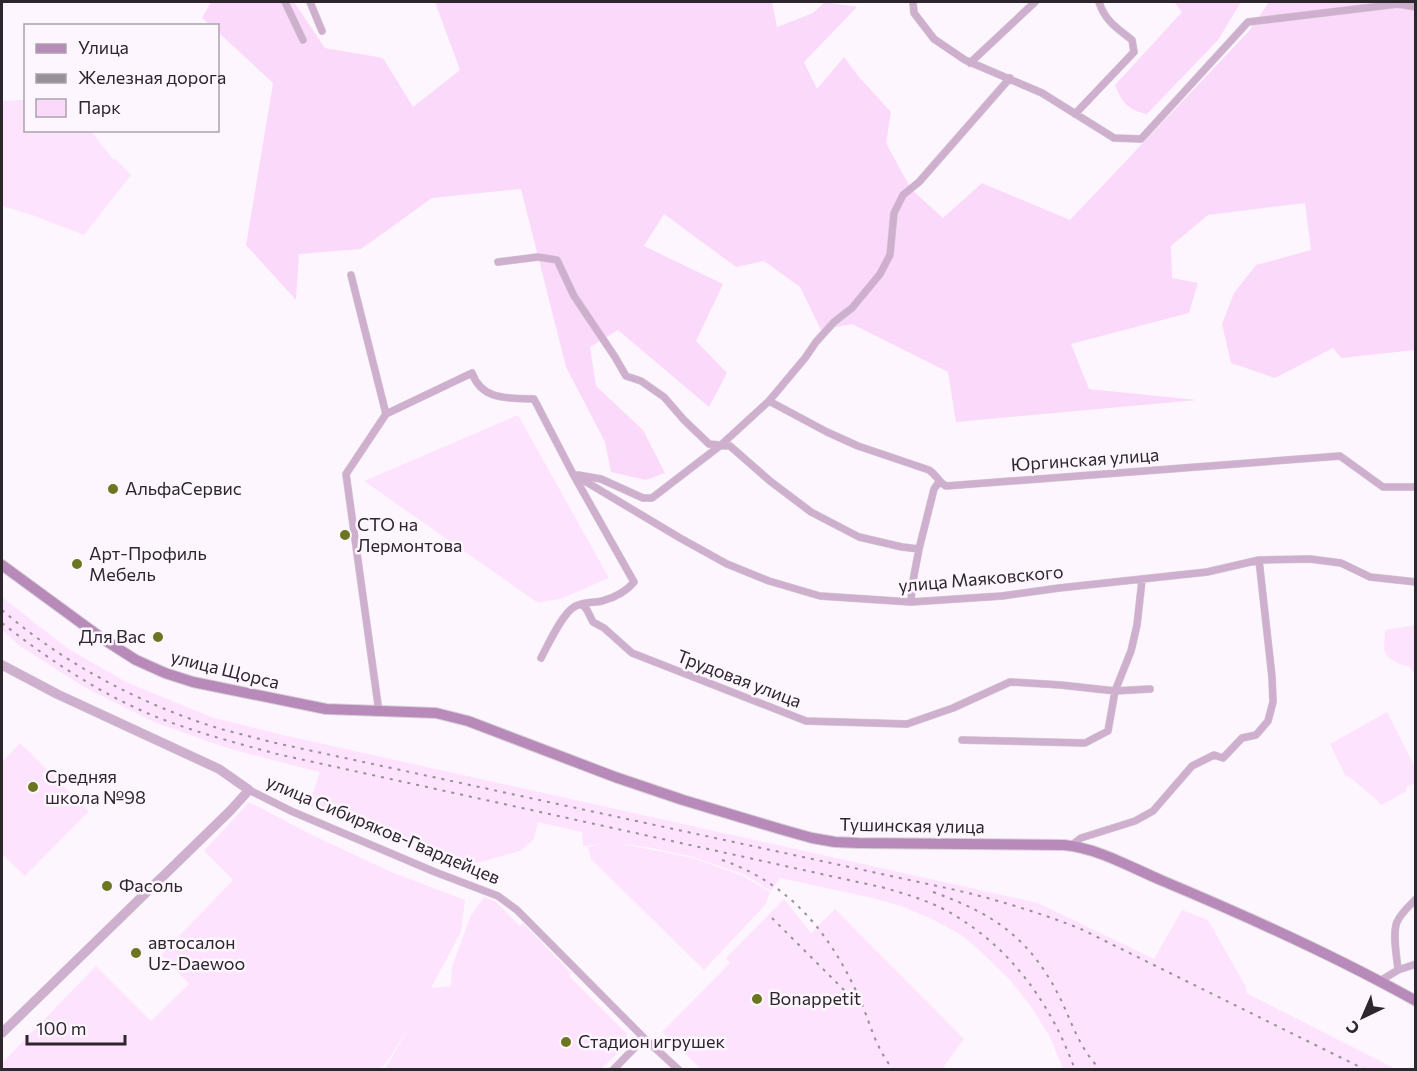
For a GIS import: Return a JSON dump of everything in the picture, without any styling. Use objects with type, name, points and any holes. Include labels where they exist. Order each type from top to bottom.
[{"type":"main road","name":"улица Щорса","points":[[2,565],[104,639],[136,660],[165,673],[193,682],[326,709],[436,713]]},
{"type":"main road","name":"Тушинская улица","points":[[436,713],[468,721],[615,777],[683,800],[780,829],[835,842],[1072,845],[1092,850],[1337,959],[1416,1001]]},
{"type":"street","points":[[285,2],[303,40]]},
{"type":"street","points":[[310,2],[322,31]]},
{"type":"street","points":[[913,2],[914,13],[934,39],[970,63],[1042,93],[1114,138],[1141,139],[1248,22],[1398,4],[1416,7]]},
{"type":"street","points":[[970,63],[1035,2]]},
{"type":"street","points":[[1075,114],[1134,52],[1132,39],[1109,21],[1099,2]]},
{"type":"street","points":[[573,474],[601,479],[643,498],[652,498],[721,445],[770,401],[816,342],[834,322],[852,308],[880,274],[890,255],[894,213],[903,195],[919,182],[1010,78]]},
{"type":"street","points":[[498,262],[538,257],[556,260],[574,296],[626,376],[641,381],[664,397],[710,444],[730,446],[770,481],[811,512],[859,537],[919,549]]},
{"type":"street","points":[[351,275],[386,414]]},
{"type":"street","points":[[379,712],[346,474],[386,414],[472,373],[476,382],[491,394],[503,398],[534,399],[634,582],[621,593],[574,608],[567,614],[541,658]]},
{"type":"street","points":[[770,401],[858,446],[935,474],[939,482],[934,489],[919,549],[911,602]]},
{"type":"street","name":"Юргинская улица","points":[[939,482],[946,486],[1340,456],[1383,487],[1416,487]]},
{"type":"street","name":"улица Маяковского","points":[[573,474],[727,564],[769,581],[820,596],[911,602],[1002,596],[1207,572],[1259,560],[1310,559],[1341,563],[1370,577],[1416,582]]},
{"type":"street","points":[[1072,845],[1081,838],[1135,820],[1153,811],[1192,766],[1214,755],[1223,758],[1242,738],[1256,735],[1268,721],[1273,702],[1272,677],[1259,560]]},
{"type":"street","points":[[962,740],[1085,743],[1108,731],[1115,691],[1131,651],[1137,625],[1142,580]]},
{"type":"street","name":"Трудовая улица","points":[[582,604],[593,622],[604,628],[632,653],[806,721],[907,724],[953,708],[1010,682],[1115,691],[1150,689]]},
{"type":"street","name":"улица Сибиряков-Гвардейцев","points":[[2,665],[57,694],[219,769],[249,790],[291,811],[498,896],[517,910],[644,1038],[679,1070]]},
{"type":"street","points":[[2,1034],[249,790]]},
{"type":"street","points":[[1398,970],[1395,932],[1397,922],[1416,899]]},
{"type":"street","points":[[1380,981],[1398,970],[1416,964]]},
{"type":"street","points":[[613,1070],[644,1038]]},
{"type":"shaded area","points":[[24,100],[24,132],[92,132],[113,159],[117,160],[131,175],[84,235],[2,206],[2,101]]},
{"type":"shaded area","points":[[518,415],[609,578],[563,598],[538,603],[364,481]]},
{"type":"shaded area","points":[[2,597],[67,648],[126,682],[211,717],[1038,903],[1154,959],[1182,910],[1208,920],[1246,987],[1246,993],[1396,1069],[1063,1069],[1050,1037],[1032,1008],[1011,981],[961,935],[932,919],[901,906],[868,897],[780,878],[771,891],[745,875],[694,857],[618,843],[693,858],[743,876],[770,892],[766,904],[704,970],[591,859],[588,847],[605,844],[583,846],[582,832],[538,822],[534,839],[520,851],[478,863],[309,806],[319,774],[322,773],[227,748],[154,722],[84,687],[20,646],[2,630]]},
{"type":"shaded area","points":[[1416,625],[1415,675],[1410,667],[1399,664],[1388,657],[1384,650],[1385,630]]},
{"type":"shaded area","points":[[1387,712],[1415,767],[1415,783],[1406,788],[1407,791],[1381,805],[1345,775],[1330,744]]},
{"type":"shaded area","name":"Средняя школа №98","points":[[20,743],[89,811],[25,876],[2,854],[2,762]]},
{"type":"shaded area","points":[[249,802],[391,872],[465,900],[461,932],[431,988],[451,986],[452,967],[470,917],[484,897],[496,902],[520,926],[523,923],[571,973],[569,976],[626,1033],[628,1043],[601,1069],[385,1069],[410,1025],[387,1062],[380,1069],[2,1069],[2,1063],[96,966],[151,1021],[189,984],[161,955],[233,880],[204,851]]},
{"type":"shaded area","points":[[784,899],[811,933],[835,909],[964,1039],[942,1069],[701,1069],[662,1032],[730,963],[726,958]]},
{"type":"green space","points":[[211,2],[294,2],[325,48],[383,58],[413,107],[460,70],[435,2],[772,2],[777,27],[813,13],[825,2],[857,7],[804,62],[817,89],[844,57],[891,112],[886,143],[911,189],[943,218],[982,183],[1070,220],[1249,31],[1269,2],[1415,2],[1415,350],[1341,358],[1333,348],[1275,378],[1231,363],[1222,324],[1234,293],[1256,265],[1311,250],[1305,203],[1208,215],[1171,246],[1172,278],[1198,283],[1189,313],[1071,344],[1089,389],[1197,400],[956,422],[948,372],[852,324],[821,330],[800,287],[764,261],[736,267],[664,214],[644,246],[723,284],[696,341],[727,373],[709,407],[618,330],[590,347],[596,386],[643,430],[665,473],[646,480],[611,472],[605,442],[566,367],[521,189],[432,198],[361,249],[299,254],[296,300],[246,245],[273,83],[219,33],[219,24],[209,24],[202,18]]},
{"type":"green space","points":[[1174,2],[1241,2],[1218,40],[1147,114],[1126,105],[1115,85],[1182,12]]},
{"type":"railway","points":[[2,610],[48,646],[98,677],[150,703],[221,729],[271,742],[951,889],[1033,912],[1081,929],[1366,1070]]},
{"type":"railway","points":[[2,623],[56,663],[114,697],[154,716],[215,737],[277,754],[885,888],[946,910],[995,945],[1028,982],[1055,1024],[1075,1070]]},
{"type":"railway","points":[[722,860],[746,870],[787,896],[820,931],[847,972],[877,1044],[894,1070]]},
{"type":"railway","points":[[933,892],[976,910],[1010,932],[1025,946],[1050,980],[1083,1046],[1101,1070]]},
{"type":"railway","points":[[772,918],[857,1006]]},
{"type":"place","name":"АльфаСервис","points":[[113,489]]},
{"type":"place","name":"СТО на Лермонтова","points":[[345,535]]},
{"type":"place","name":"Арт-Профиль Мебель","points":[[77,564]]},
{"type":"place","name":"Для Вас","points":[[158,637]]},
{"type":"place","name":"Средняя школа №98","points":[[33,787]]},
{"type":"place","name":"Фасоль","points":[[107,886]]},
{"type":"place","name":"автосалон Uz-Daewoo","points":[[136,953]]},
{"type":"place","name":"Bonappetit","points":[[757,999]]},
{"type":"place","name":"Стадион игрушек","points":[[566,1042]]}]
